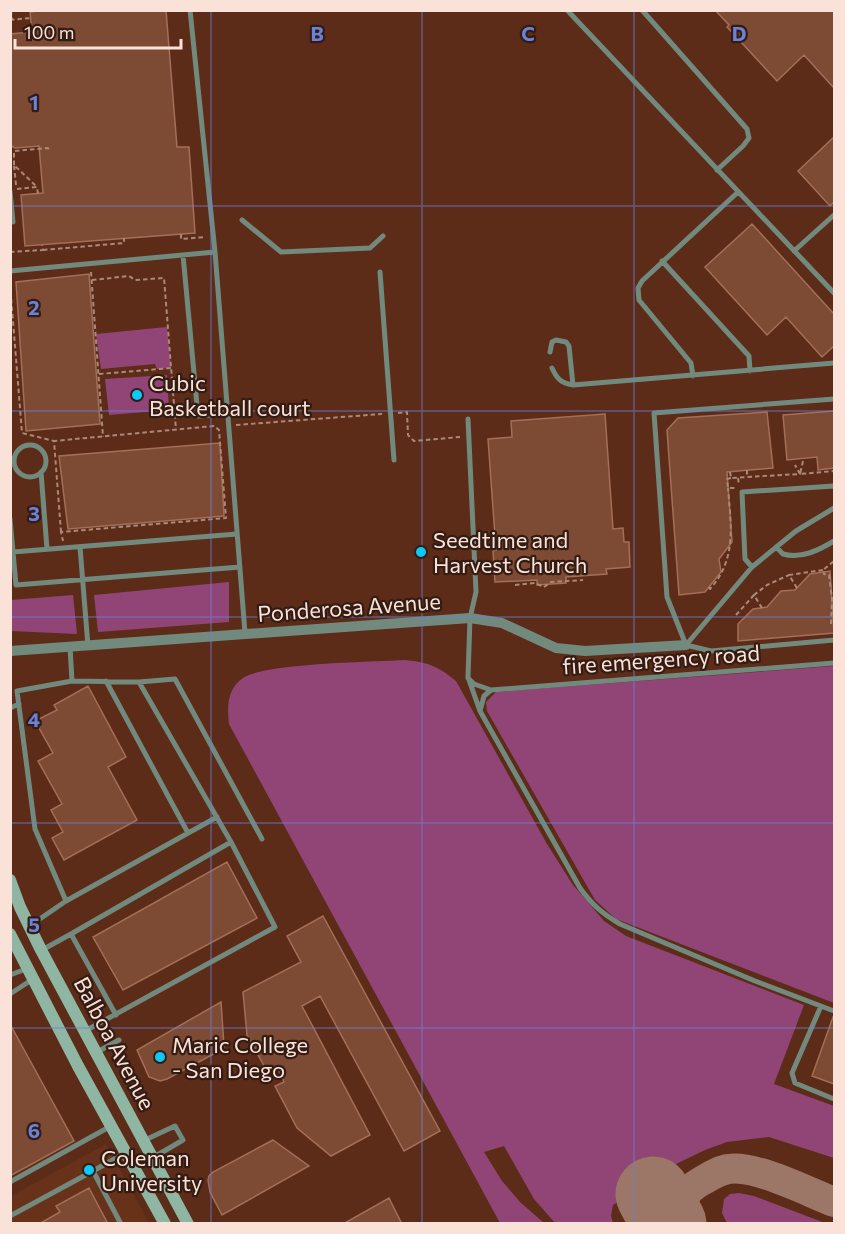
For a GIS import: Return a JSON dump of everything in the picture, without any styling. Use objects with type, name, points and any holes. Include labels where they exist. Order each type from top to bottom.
[{"type":"main road","name":"Balboa Avenue","points":[[10,880],[41,950],[188,1224]]},
{"type":"main road","name":"Balboa Avenue","points":[[10,934],[165,1224]]},
{"type":"main road","points":[[118,1138],[135,1126]]},
{"type":"street","name":"Ponderosa Avenue","points":[[10,651],[470,618],[501,622],[555,648],[585,651],[686,645]]},
{"type":"lane","points":[[190,10],[215,252],[245,634]]},
{"type":"lane","points":[[567,10],[834,293]]},
{"type":"lane","points":[[642,10],[747,129],[748,138],[743,146],[717,170]]},
{"type":"lane","points":[[10,191],[13,222]]},
{"type":"lane","points":[[693,376],[692,363],[639,300],[638,288],[642,280],[738,192]]},
{"type":"lane","points":[[794,251],[834,215]]},
{"type":"lane","points":[[242,220],[281,252],[370,248],[383,236]]},
{"type":"lane","points":[[10,271],[215,252]]},
{"type":"lane","points":[[183,255],[198,416],[228,414]]},
{"type":"lane","points":[[663,261],[749,356],[750,371]]},
{"type":"lane","points":[[380,272],[394,460]]},
{"type":"lane","points":[[550,352],[552,342],[556,340],[569,345],[573,386]]},
{"type":"lane","points":[[552,368],[563,383],[573,386],[834,363]]},
{"type":"lane","points":[[686,645],[667,597],[654,413],[834,399]]},
{"type":"lane","points":[[468,419],[476,592],[470,618],[468,677],[480,711],[580,888],[600,912],[620,924],[701,959],[834,1011]]},
{"type":"lane","points":[[23,446],[38,447],[45,455],[45,466],[41,472],[28,478],[12,467],[19,449],[23,446]]},
{"type":"lane","points":[[41,472],[47,549]]},
{"type":"lane","points":[[752,567],[745,559],[742,492],[834,486]]},
{"type":"lane","points":[[686,645],[752,567],[818,516],[834,508]]},
{"type":"lane","points":[[10,519],[16,585],[240,567]]},
{"type":"lane","points":[[13,552],[237,534]]},
{"type":"lane","points":[[776,547],[783,554],[795,555],[812,553],[834,542]]},
{"type":"lane","points":[[80,548],[88,646]]},
{"type":"lane","points":[[686,645],[711,651],[834,640]]},
{"type":"lane","points":[[70,647],[72,681]]},
{"type":"lane","name":"fire emergency road","points":[[491,690],[834,663]]},
{"type":"lane","points":[[468,677],[474,684],[491,690],[484,696],[480,711]]},
{"type":"lane","points":[[66,901],[35,829],[17,691],[72,681],[139,682],[175,679],[262,839]]},
{"type":"lane","points":[[106,681],[188,833]]},
{"type":"lane","points":[[85,1031],[275,927],[231,842],[139,682]]},
{"type":"lane","points":[[10,708],[19,704]]},
{"type":"lane","points":[[29,926],[66,901],[217,817]]},
{"type":"lane","points":[[41,950],[231,842]]},
{"type":"lane","points":[[71,934],[116,1014]]},
{"type":"lane","points":[[10,975],[30,974]]},
{"type":"lane","points":[[10,994],[30,974]]},
{"type":"lane","points":[[821,1006],[792,1073],[795,1083],[834,1099]]},
{"type":"lane","points":[[96,1053],[119,1040]]},
{"type":"lane","points":[[10,1182],[111,1126]]},
{"type":"lane","points":[[143,1141],[175,1126],[183,1140],[152,1158]]},
{"type":"lane","points":[[10,1216],[126,1152]]},
{"type":"lane","points":[[93,1171],[121,1224]]},
{"type":"path","points":[[11,10],[11,20],[31,18]]},
{"type":"path","points":[[37,187],[16,189],[12,151],[48,148],[50,151]]},
{"type":"path","points":[[14,165],[37,187],[38,194]]},
{"type":"path","points":[[181,234],[181,239],[213,236]]},
{"type":"path","points":[[10,252],[124,243],[124,238]]},
{"type":"path","points":[[42,244],[43,250]]},
{"type":"path","points":[[92,272],[103,437]]},
{"type":"path","points":[[92,280],[129,276],[135,280],[164,278],[176,430]]},
{"type":"path","points":[[10,284],[22,433],[54,441],[213,426],[219,430],[226,518],[61,532]]},
{"type":"path","points":[[99,374],[171,368]]},
{"type":"path","points":[[398,413],[406,412],[408,435],[414,441],[460,436]]},
{"type":"path","points":[[236,425],[382,414]]},
{"type":"path","points":[[54,441],[63,541]]},
{"type":"path","points":[[800,474],[803,461]]},
{"type":"path","points":[[795,465],[800,474]]},
{"type":"path","points":[[747,470],[747,477]]},
{"type":"path","points":[[709,587],[710,589],[718,580],[732,535],[727,479],[834,471]]},
{"type":"path","points":[[730,472],[731,478]]},
{"type":"path","points":[[728,488],[739,488],[738,478]]},
{"type":"path","points":[[736,615],[754,595],[767,585],[789,575],[823,570],[834,561]]},
{"type":"path","points":[[823,570],[824,574],[829,575],[832,599],[831,624]]},
{"type":"path","points":[[789,575],[797,588]]},
{"type":"path","points":[[515,585],[535,583],[544,587],[551,582],[583,580]]},
{"type":"path","points":[[754,595],[762,608]]},
{"type":"shaded area","points":[[167,327],[171,368],[157,369],[155,364],[101,369],[96,334]]},
{"type":"shaded area","name":"Cubic Basketball court","points":[[167,375],[169,410],[109,415],[105,379]]},
{"type":"shaded area","points":[[229,582],[229,622],[98,632],[94,595]]},
{"type":"shaded area","points":[[73,595],[77,634],[11,631],[11,600]]},
{"type":"shaded area","points":[[405,660],[433,666],[456,681],[547,844],[573,885],[604,921],[626,936],[804,1005],[774,1084],[834,1106],[834,1158],[769,1137],[727,1142],[674,1165],[613,1205],[611,1216],[613,1223],[556,1224],[534,1199],[504,1146],[484,1152],[502,1181],[520,1202],[544,1223],[500,1223],[229,724],[228,705],[234,687],[243,678],[255,673],[295,666]]},
{"type":"shaded area","points":[[834,666],[834,1003],[616,919],[595,900],[487,711],[486,702],[496,692]]},
{"type":"shaded area","name":"Coleman University","points":[[106,1144],[149,1223],[11,1224],[11,1196]]},
{"type":"shaded area","points":[[730,1194],[754,1196],[825,1223],[727,1223],[722,1213],[724,1199]]},
{"type":"building","points":[[166,10],[177,147],[189,147],[195,233],[25,246],[21,195],[43,193],[39,146],[15,148],[10,145],[10,34],[32,32],[30,12]]},
{"type":"building","points":[[715,10],[834,10],[834,88],[804,55],[777,81],[727,27],[729,25]]},
{"type":"building","points":[[834,137],[834,202],[830,206],[798,171]]},
{"type":"building","points":[[752,224],[834,314],[834,346],[822,357],[786,317],[767,335],[705,267]]},
{"type":"building","points":[[89,274],[100,424],[26,431],[16,282]]},
{"type":"building","points":[[834,411],[834,468],[818,470],[817,457],[787,460],[783,415]]},
{"type":"building","points":[[767,412],[773,468],[727,472],[732,542],[719,559],[721,572],[705,592],[679,595],[667,430],[678,418]]},
{"type":"building","points":[[605,414],[613,529],[623,528],[624,542],[629,542],[630,567],[606,569],[607,574],[566,577],[566,583],[537,585],[537,580],[495,582],[493,551],[496,550],[488,439],[512,437],[511,421]]},
{"type":"building","points":[[220,443],[224,516],[68,529],[59,456]]},
{"type":"building","points":[[830,571],[834,633],[738,641],[738,624],[753,609],[767,607],[781,591],[795,590],[810,574]]},
{"type":"building","points":[[88,686],[126,757],[108,767],[137,820],[64,860],[52,838],[63,832],[51,810],[62,804],[38,761],[53,753],[35,721],[57,710],[54,705]]},
{"type":"building","points":[[227,862],[257,918],[123,990],[93,937]]},
{"type":"building","points":[[323,916],[440,1131],[404,1151],[320,996],[302,1006],[370,1135],[331,1156],[297,1128],[275,1086],[284,1082],[278,1067],[267,1071],[247,1035],[243,992],[301,962],[287,936]]},
{"type":"building","points":[[221,1002],[223,1049],[167,1079],[160,1081],[149,1077],[137,1050]]},
{"type":"building","points":[[834,1018],[834,1084],[812,1076]]},
{"type":"building","points":[[10,1024],[74,1141],[10,1176]]},
{"type":"building","points":[[273,1140],[309,1166],[222,1215],[210,1192],[209,1176]]},
{"type":"building","points":[[89,1188],[108,1224],[39,1224],[60,1212],[56,1206]]},
{"type":"building","points":[[389,1198],[402,1224],[343,1224]]},
{"type":"taxiway","points":[[676,1224],[678,1211],[686,1194],[700,1182],[729,1169],[767,1175],[834,1202]]},
{"type":"runway","points":[[653,1194],[669,1224]]},
{"type":"place","name":"Cubic Basketball court","points":[[137,395]]},
{"type":"place","name":"Seedtime and Harvest Church","points":[[421,552]]},
{"type":"place","name":"Maric College - San Diego","points":[[160,1057]]},
{"type":"place","name":"Coleman University","points":[[89,1170]]}]
